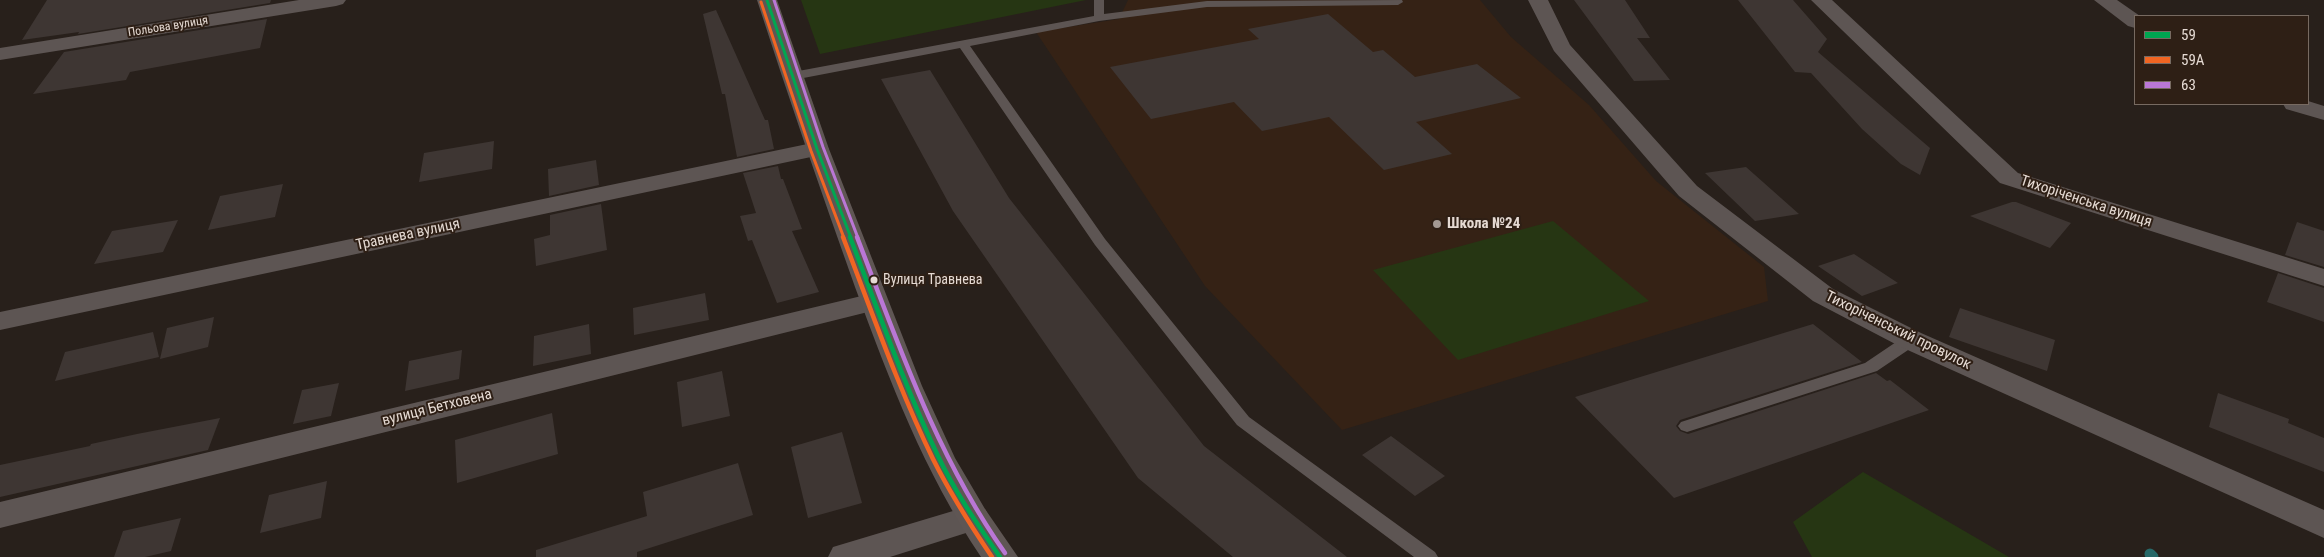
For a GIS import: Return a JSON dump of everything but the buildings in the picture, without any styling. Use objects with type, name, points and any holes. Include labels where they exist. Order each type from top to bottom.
[{"type":"main road","points":[[767,0],[817,149],[907,386],[939,458],[973,518],[1000,557]]},
{"type":"street","name":"Польова вулиця","points":[[0,54],[336,0]]},
{"type":"street","name":"Тихоріченський провулок","points":[[1538,0],[1562,47],[1688,191],[1823,296],[1911,340],[2324,525]]},
{"type":"street","name":"Тихоріченська вулиця","points":[[1821,0],[2008,178],[2324,278]]},
{"type":"street","points":[[2104,0],[2134,21]]},
{"type":"street","points":[[2297,105],[2324,113]]},
{"type":"street","name":"Травнева вулиця","points":[[0,321],[817,149]]},
{"type":"street","name":"вулиця Бетховена","points":[[0,515],[874,302]]},
{"type":"street","points":[[846,557],[973,518]]},
{"type":"lane","points":[[1099,0],[1099,18]]},
{"type":"lane","points":[[792,76],[1099,18],[1207,4],[1398,2]]},
{"type":"lane","points":[[963,44],[1100,242],[1243,421],[1428,557]]},
{"type":"lane","points":[[1687,426],[1871,366],[1911,340]]},
{"type":"shaded area","name":"Школа №24","points":[[1128,0],[1480,0],[1511,37],[1589,105],[1656,181],[1764,267],[1768,301],[1342,430],[1205,286],[1036,32],[1119,19]]},
{"type":"green space","points":[[801,0],[1086,0],[820,54]]},
{"type":"green space","points":[[1553,221],[1649,301],[1458,360],[1373,270]]},
{"type":"green space","points":[[1863,472],[2009,557],[1812,557],[1793,522]]},
{"type":"waterway","points":[[2150,554],[2153,557]]},
{"type":"transit line","name":"59","points":[[767,0],[817,149],[907,386],[939,458],[973,518],[1000,557]]},
{"type":"transit line","name":"63","points":[[774,0],[823,147],[913,384],[945,455],[978,515],[1005,553]]},
{"type":"transit line","name":"59А","points":[[761,2],[811,151],[901,389],[934,461],[968,521],[992,557]]},
{"type":"place","name":"Школа №24","points":[[1437,224]]},
{"type":"place","name":"Вулиця Травнева","points":[[874,280]]}]
